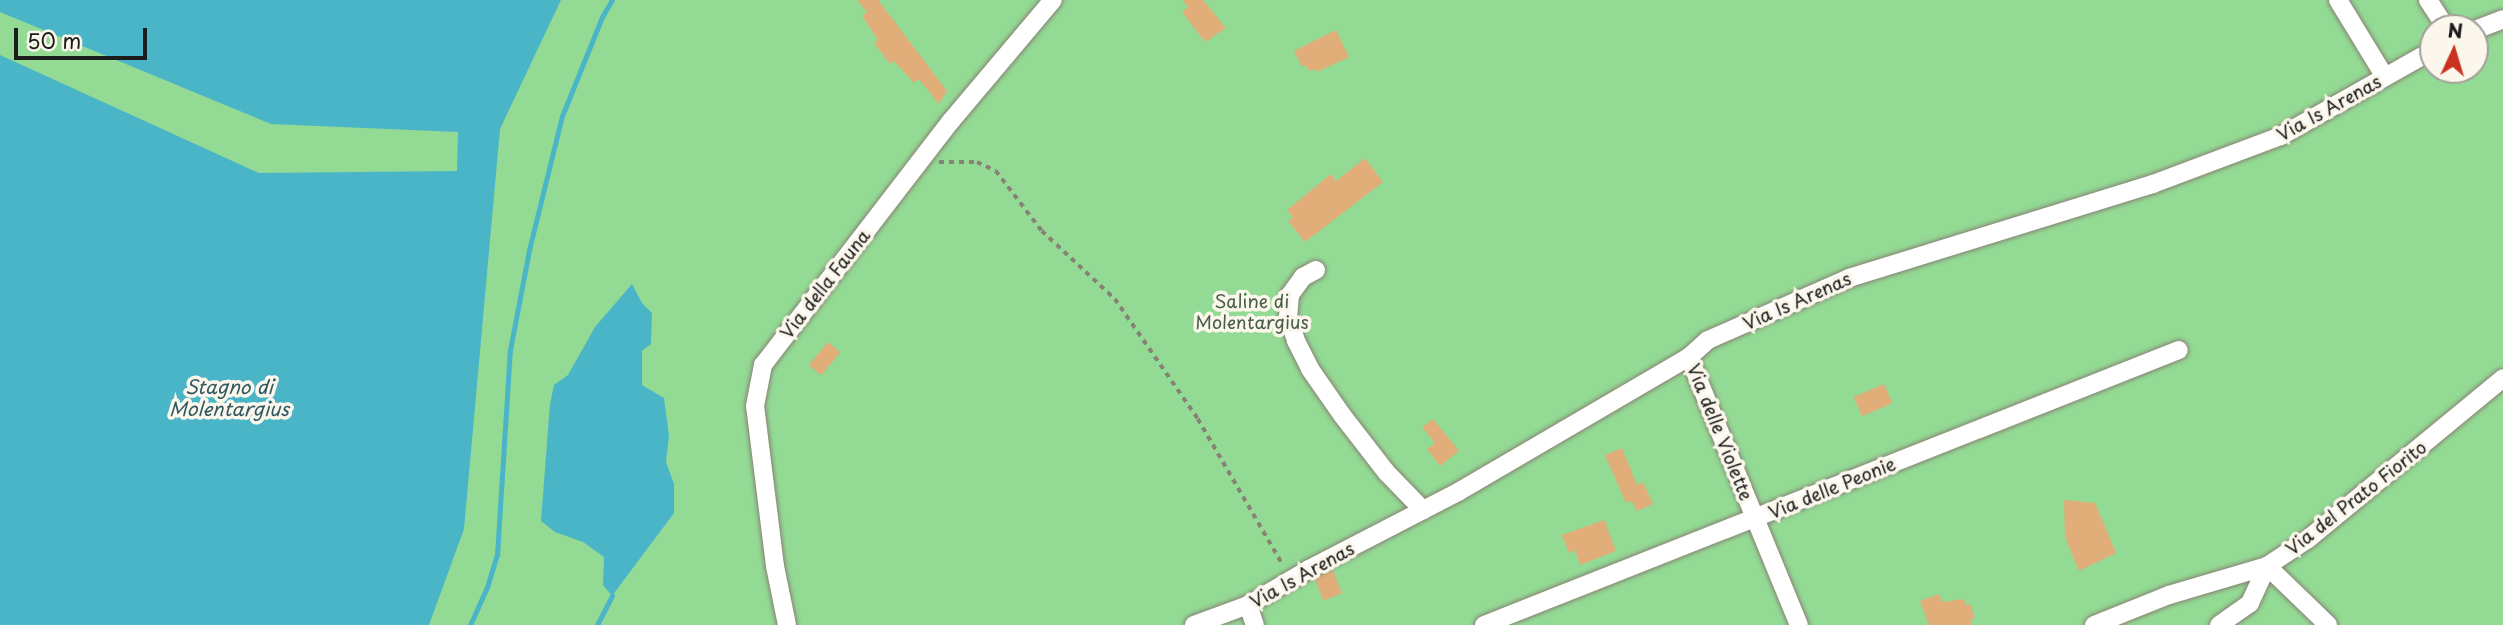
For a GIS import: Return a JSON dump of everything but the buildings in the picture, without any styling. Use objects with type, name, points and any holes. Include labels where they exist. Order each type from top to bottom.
[{"type":"street","name":"Via della Fauna","points":[[787,625],[775,566],[755,405],[763,365],[927,152],[1053,0]]},
{"type":"street","points":[[2338,0],[2385,77]]},
{"type":"street","name":"Via Is Arenas","points":[[1194,625],[1248,605],[1423,510],[1689,356],[1708,340],[1849,278],[2153,184],[2281,136],[2419,58]]},
{"type":"street","points":[[1316,270],[1303,277],[1290,295],[1288,316],[1296,341],[1310,369],[1342,415],[1387,473],[1423,510]]},
{"type":"street","name":"Via delle Peonie","points":[[1484,625],[2179,350]]},
{"type":"street","name":"Via delle Violette","points":[[1689,356],[1799,625]]},
{"type":"street","name":"Via del Prato Fiorito","points":[[2219,625],[2250,603],[2267,566],[2308,539],[2503,378]]},
{"type":"street","points":[[2094,625],[2169,595],[2267,566],[2328,625]]},
{"type":"street","points":[[1248,605],[1255,625]]},
{"type":"path","points":[[927,152],[941,163],[976,162],[996,171],[1042,231],[1115,299],[1198,419],[1291,580]]},
{"type":"green space","name":"Saline di Molentargius","points":[[0,0],[2503,0],[2503,625],[0,625]]},
{"type":"water","name":"Stagno di Molentargius","points":[[0,0],[561,0],[500,129],[464,529],[429,625],[0,625],[0,55],[259,173],[457,171],[458,132],[271,124],[0,12]]},
{"type":"water","points":[[632,284],[642,303],[652,313],[651,344],[642,351],[642,385],[664,398],[669,436],[666,462],[674,484],[674,513],[612,596],[603,585],[604,557],[583,542],[555,532],[541,521],[550,404],[554,385],[568,375],[595,327]]},
{"type":"waterway","points":[[470,625],[487,587],[497,555],[510,350],[529,250],[562,116],[602,17],[612,0]]},
{"type":"waterway","points":[[597,625],[612,596]]}]
